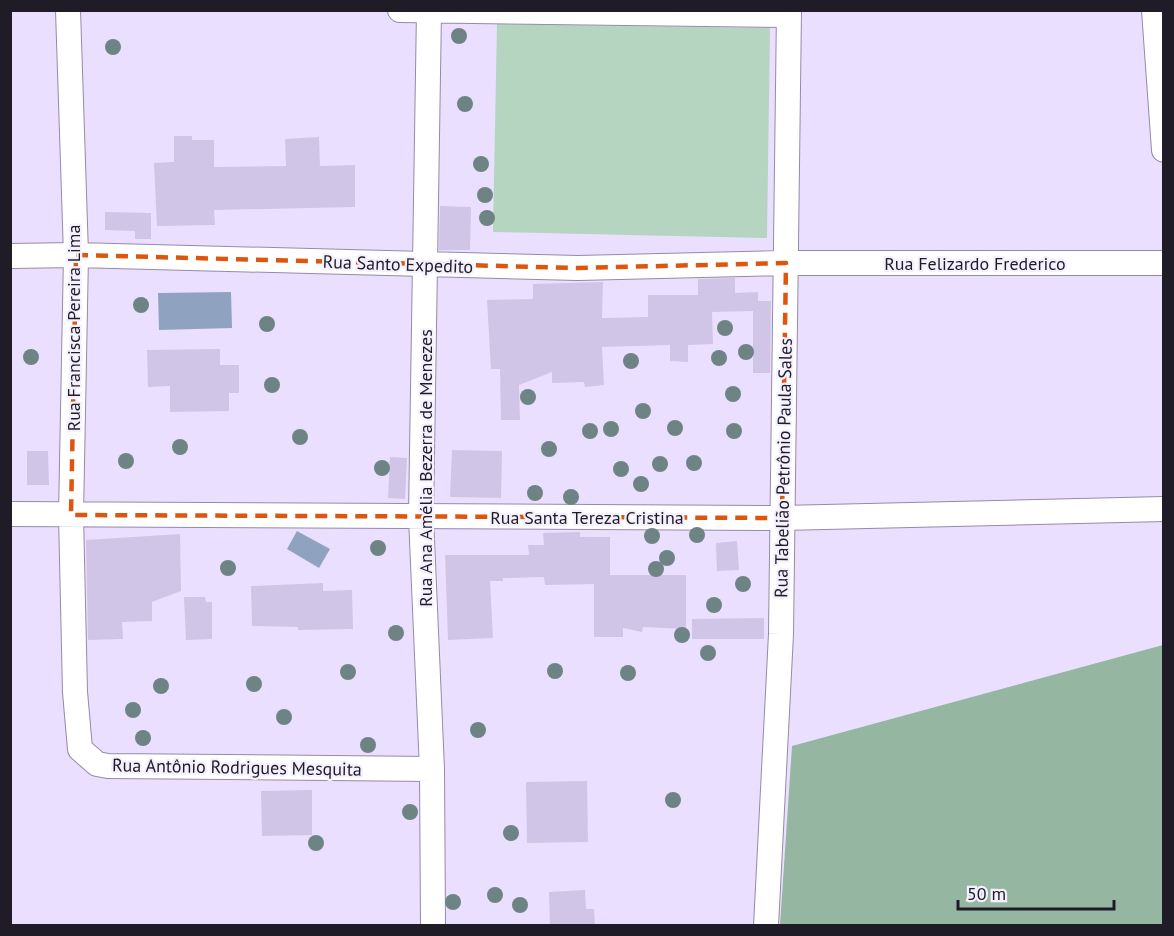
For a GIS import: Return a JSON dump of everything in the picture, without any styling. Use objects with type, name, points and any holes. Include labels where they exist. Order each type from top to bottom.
[{"type":"street","name":"Rua Francisca Pereira Lima","points":[[68,10],[76,255],[71,515],[75,645]]},
{"type":"street","points":[[400,10],[789,13]]},
{"type":"street","points":[[1154,10],[1164,150]]},
{"type":"street","name":"Rua Ana Amélia Bezerra de Menezes","points":[[429,11],[421,517],[432,769],[433,926]]},
{"type":"street","name":"Rua Tabelião Petrônio Paula Sales","points":[[766,926],[781,634],[789,13]]},
{"type":"street","name":"Rua Santo Expedito","points":[[10,256],[76,255],[578,268],[786,264]]},
{"type":"street","name":"Rua Felizardo Frederico","points":[[786,264],[1164,263]]},
{"type":"street","name":"Rua Santa Tereza Cristina","points":[[10,514],[782,518],[1164,509]]},
{"type":"street","name":"Rua Antônio Rodrigues Mesquita","points":[[75,645],[80,749],[98,764],[432,769]]},
{"type":"highlighted area","points":[[76,255],[578,268],[786,263],[782,518],[71,515]]},
{"type":"green space","points":[[497,24],[770,28],[767,238],[493,232]]},
{"type":"green space","points":[[1163,645],[1163,925],[780,925],[792,746]]},
{"type":"water","points":[[231,292],[232,328],[159,330],[158,293]]},
{"type":"water","points":[[297,531],[330,549],[319,568],[287,549]]},
{"type":"building","points":[[174,136],[192,136],[192,140],[214,140],[214,167],[286,166],[285,139],[319,137],[320,166],[355,165],[355,207],[214,210],[215,225],[157,226],[154,163],[174,162]]},
{"type":"building","points":[[440,206],[471,207],[470,250],[439,250]]},
{"type":"building","points":[[105,212],[151,213],[151,239],[135,239],[135,231],[105,230]]},
{"type":"building","points":[[735,278],[735,293],[758,292],[758,301],[771,301],[770,373],[753,373],[753,311],[712,312],[713,344],[688,345],[688,362],[670,361],[670,345],[602,347],[604,385],[585,387],[584,382],[552,383],[552,372],[519,385],[520,420],[501,420],[500,369],[491,369],[487,300],[533,299],[533,284],[603,282],[602,318],[648,317],[648,295],[698,295],[698,279]]},
{"type":"building","points":[[220,349],[220,365],[239,365],[239,393],[229,393],[229,411],[170,412],[170,386],[148,387],[147,350]]},
{"type":"building","points":[[452,450],[502,451],[501,498],[450,497]]},
{"type":"building","points":[[27,451],[48,451],[49,485],[27,485]]},
{"type":"building","points":[[390,457],[407,458],[405,499],[388,498]]},
{"type":"building","points":[[580,532],[580,537],[610,537],[610,575],[686,575],[686,629],[643,627],[642,632],[623,628],[623,637],[594,637],[594,584],[545,585],[544,577],[503,578],[503,581],[490,581],[493,638],[448,640],[445,555],[529,555],[528,545],[544,545],[543,533]]},
{"type":"building","points":[[180,534],[181,591],[152,602],[152,621],[122,622],[123,639],[88,640],[86,540]]},
{"type":"building","points":[[737,541],[739,570],[717,571],[716,543]]},
{"type":"building","points":[[323,583],[323,591],[352,590],[353,629],[298,630],[298,627],[252,626],[251,586]]},
{"type":"building","points":[[184,597],[205,597],[206,602],[212,602],[212,639],[186,640]]},
{"type":"building","points":[[764,618],[764,639],[692,639],[692,619]]},
{"type":"building","points":[[587,781],[588,842],[527,843],[526,782]]},
{"type":"building","points":[[312,790],[312,835],[262,836],[261,791]]},
{"type":"building","points":[[585,890],[586,909],[594,909],[595,926],[550,926],[549,892]]}]
